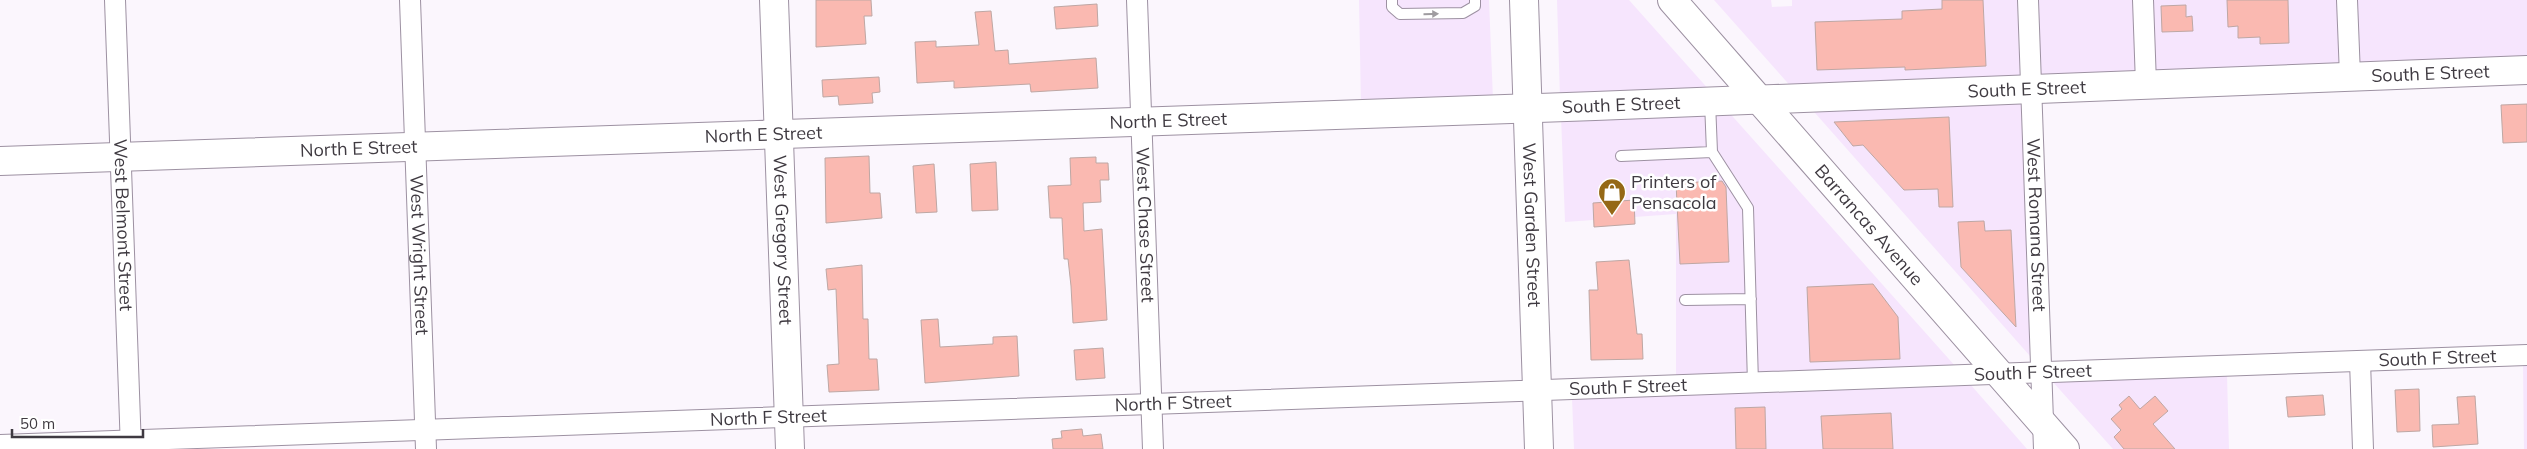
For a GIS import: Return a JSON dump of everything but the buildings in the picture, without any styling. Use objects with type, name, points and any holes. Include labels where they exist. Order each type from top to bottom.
[{"type":"street","name":"West Belmont Street","points":[[115,0],[131,445]]},
{"type":"street","name":"West Wright Street","points":[[410,0],[426,440]]},
{"type":"street","name":"West Gregory Street","points":[[774,0],[790,449]]},
{"type":"street","name":"West Chase Street","points":[[1137,0],[1153,449]]},
{"type":"street","name":"West Garden Street","points":[[1524,0],[1526,108],[1539,449]]},
{"type":"street","name":"Barrancas Avenue","points":[[1672,0],[2000,374],[2043,436],[2065,449]]},
{"type":"street","name":"West Romana Street","points":[[2028,0],[2043,436]]},
{"type":"street","points":[[2143,0],[2146,84]]},
{"type":"street","points":[[2347,0],[2350,76]]},
{"type":"street","name":"South E Street","points":[[1526,108],[2527,70]]},
{"type":"street","name":"North E Street","points":[[0,161],[1526,108]]},
{"type":"street","name":"South F Street","points":[[1537,390],[2527,355]]},
{"type":"street","points":[[2360,361],[2363,449]]},
{"type":"street","name":"North F Street","points":[[0,445],[131,445],[426,440],[789,417],[1537,390]]},
{"type":"lane","points":[[1392,0],[1392,7],[1400,14],[1463,13],[1475,6],[1475,0]]},
{"type":"lane","points":[[1710,101],[1712,152],[1748,208],[1753,383]]},
{"type":"lane","points":[[1621,156],[1712,152]]},
{"type":"lane","points":[[1685,300],[1750,299]]},
{"type":"shaded area","points":[[1359,0],[1489,0],[1493,100],[1361,105]]},
{"type":"shaded area","points":[[1557,0],[1629,0],[1711,92],[1560,98]]},
{"type":"shaded area","points":[[1714,0],[1771,0],[1772,7],[1792,6],[1792,0],[2017,0],[2020,79],[1793,89]]},
{"type":"shaded area","points":[[2038,0],[2337,0],[2339,68],[2041,78]]},
{"type":"shaded area","points":[[2357,0],[2527,0],[2527,61],[2360,67]]},
{"type":"shaded area","points":[[2021,97],[2030,356],[1808,105]]},
{"type":"shaded area","points":[[1726,109],[1956,367],[1676,376],[1676,214],[1565,222],[1561,116]]},
{"type":"shaded area","points":[[2523,364],[2527,364],[2527,449],[2524,449]]},
{"type":"shaded area","points":[[2227,375],[2229,449],[2113,449],[2052,381]]},
{"type":"shaded area","points":[[1970,384],[2027,449],[1574,449],[1572,398]]},
{"type":"place","name":"Printers of Pensacola","points":[[1612,216]]}]
